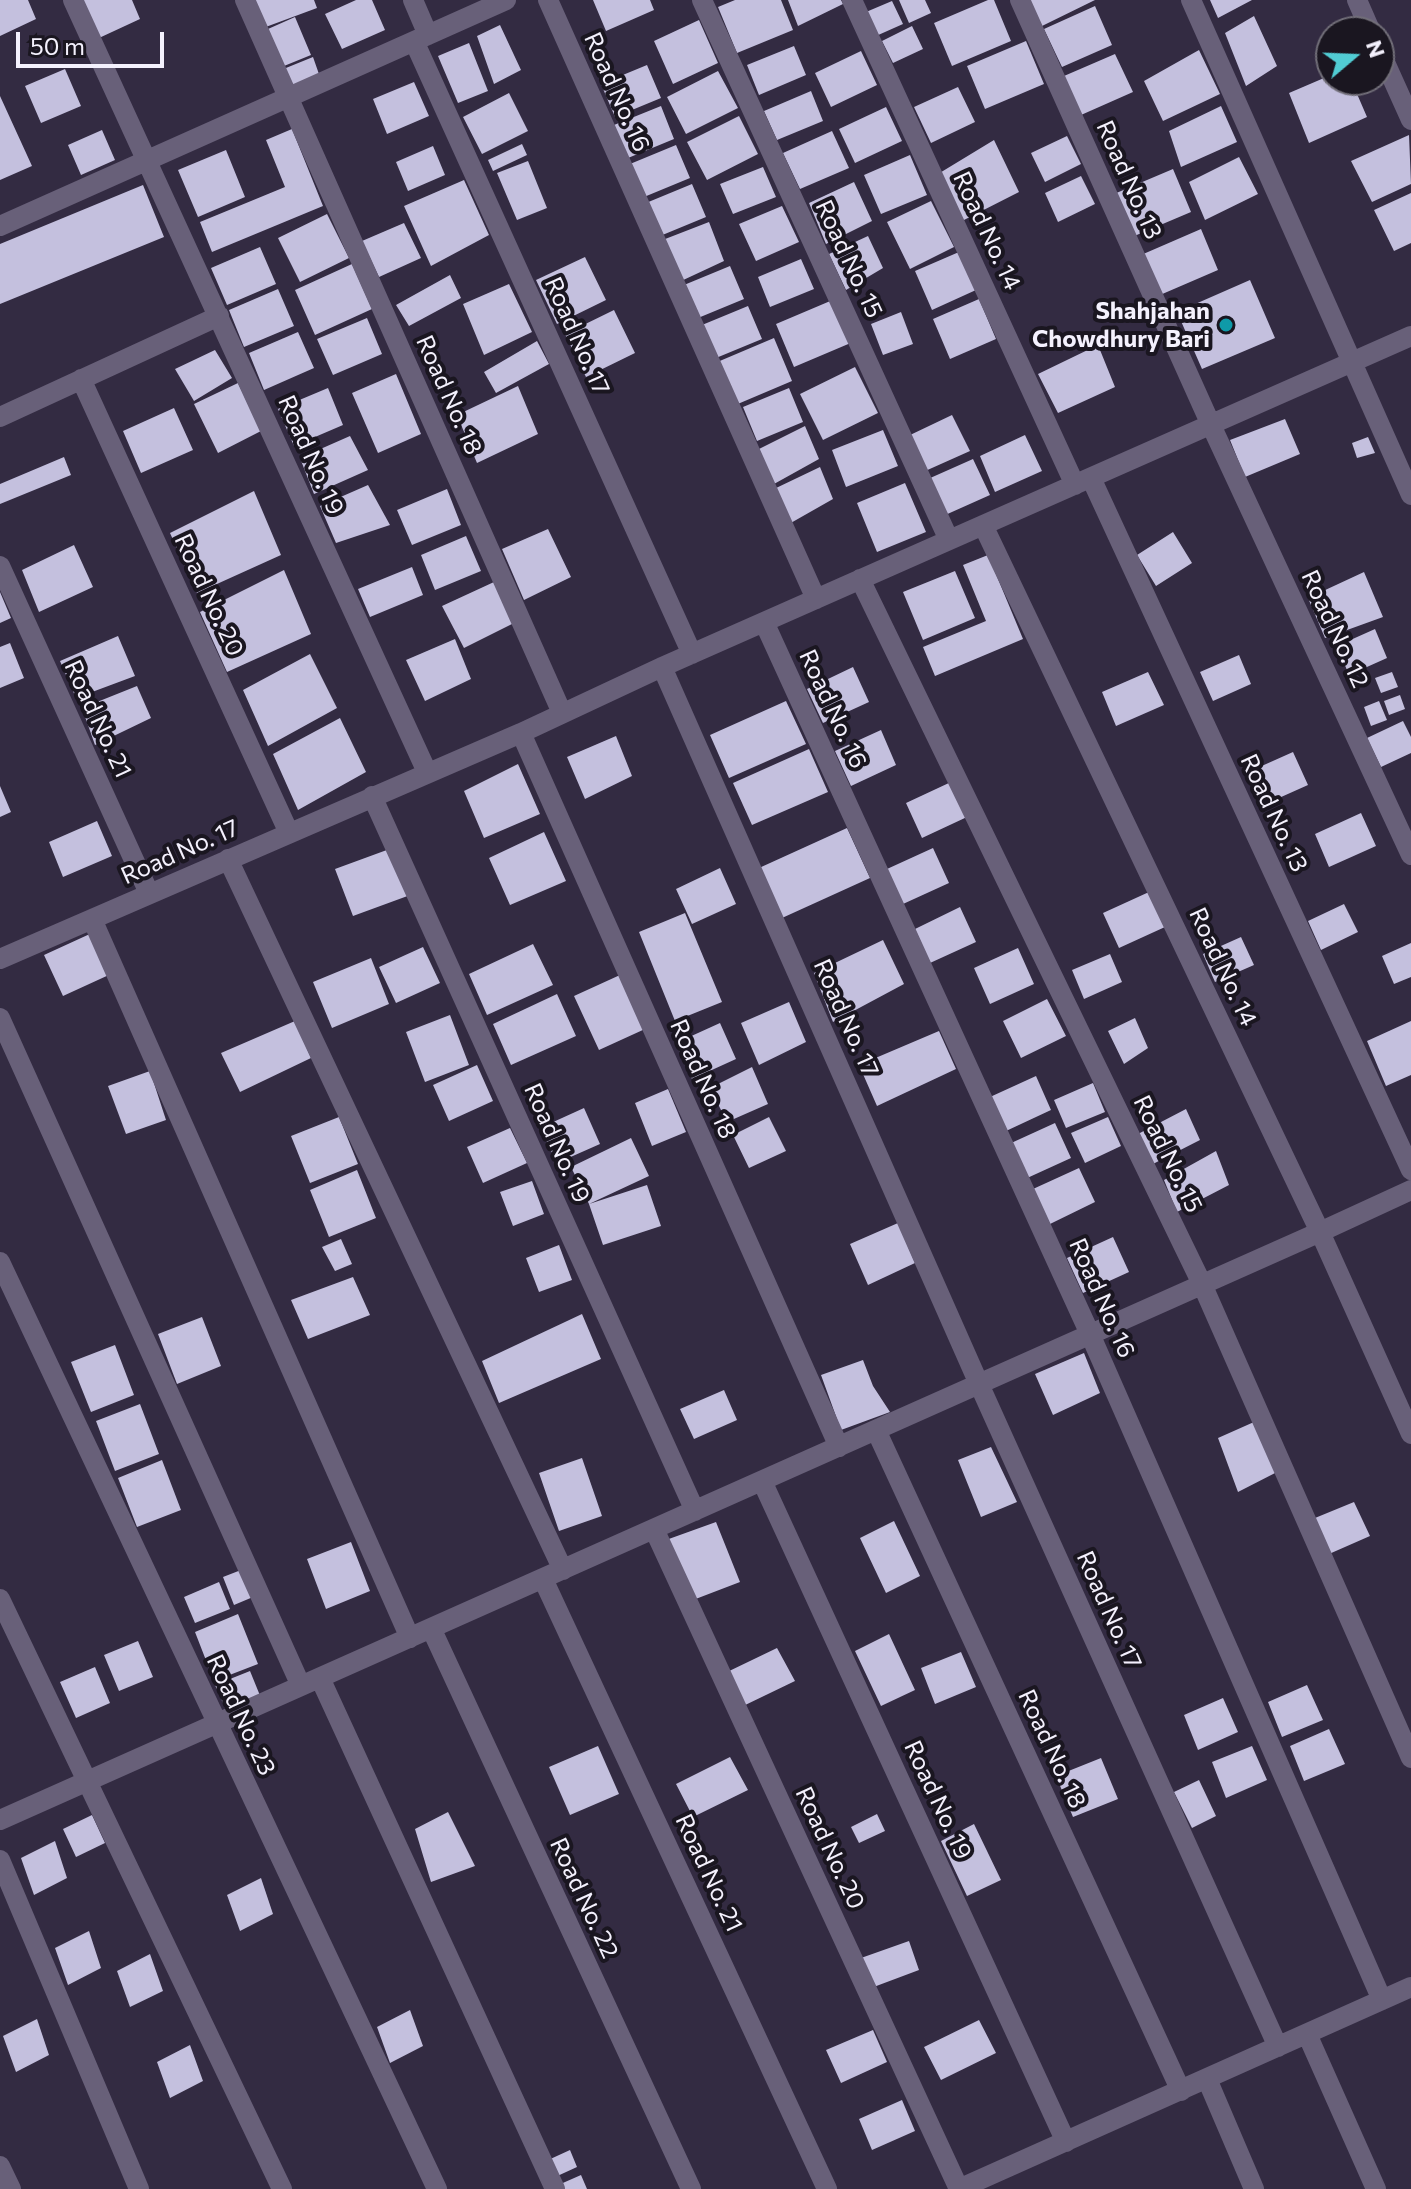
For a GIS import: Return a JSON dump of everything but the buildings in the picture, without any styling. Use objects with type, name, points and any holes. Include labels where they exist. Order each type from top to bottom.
[{"type":"street","name":"Road No. 19","points":[[73,0],[427,772]]},
{"type":"street","name":"Road No. 18","points":[[245,0],[562,713]]},
{"type":"street","name":"Road No. 17","points":[[413,0],[421,38],[692,654]]},
{"type":"street","points":[[0,226],[506,0]]},
{"type":"street","name":"Road No. 16","points":[[548,0],[816,599]]},
{"type":"street","name":"Road No. 15","points":[[702,0],[949,540]]},
{"type":"street","name":"Road No. 14","points":[[852,0],[1083,481]]},
{"type":"street","name":"Road No. 13","points":[[1020,0],[1211,425]]},
{"type":"street","points":[[1191,0],[1411,495]]},
{"type":"street","points":[[1395,84],[1411,120]]},
{"type":"street","points":[[0,417],[219,316]]},
{"type":"street","points":[[662,667],[1411,336]]},
{"type":"street","name":"Road No. 20","points":[[81,379],[289,833]]},
{"type":"street","name":"Road No. 12","points":[[1211,425],[1411,855]]},
{"type":"street","name":"Road No. 13","points":[[1083,481],[1411,1170]]},
{"type":"street","name":"Road No. 14","points":[[983,525],[1320,1232],[1411,1434]]},
{"type":"street","name":"Road No. 21","points":[[0,566],[149,893]]},
{"type":"street","name":"Road No. 15","points":[[860,579],[1202,1284],[1411,1758]]},
{"type":"street","name":"Road No. 16","points":[[764,622],[1090,1334],[1382,2000]]},
{"type":"street","name":"Road No. 17","points":[[1,956],[521,733],[662,667],[979,1384],[1278,2047]]},
{"type":"street","name":"Road No. 18","points":[[521,733],[839,1447]]},
{"type":"street","name":"Road No. 19","points":[[372,796],[695,1511]]},
{"type":"street","points":[[228,859],[563,1570]]},
{"type":"street","points":[[92,919],[410,1638]]},
{"type":"street","points":[[0,1018],[311,1682],[555,2189]]},
{"type":"street","points":[[0,1820],[1411,1190]]},
{"type":"street","name":"Road No. 23","points":[[0,1262],[437,2189]]},
{"type":"street","name":"Road No. 18","points":[[876,1430],[1181,2091]]},
{"type":"street","name":"Road No. 19","points":[[762,1481],[1066,2142]]},
{"type":"street","name":"Road No. 20","points":[[654,1529],[969,2187]]},
{"type":"street","name":"Road No. 21","points":[[543,1579],[827,2189]]},
{"type":"street","points":[[0,1599],[8,1638],[89,1781],[282,2189]]},
{"type":"street","name":"Road No. 22","points":[[431,1628],[691,2189]]},
{"type":"street","points":[[0,1860],[139,2189]]},
{"type":"street","points":[[969,2187],[1411,1987]]},
{"type":"street","points":[[1307,2034],[1376,2189]]},
{"type":"street","points":[[1207,2079],[1254,2189]]},
{"type":"street","points":[[0,2166],[11,2189]]},
{"type":"place","name":"Shahjahan Chowdhury Bari","points":[[1226,325]]}]
